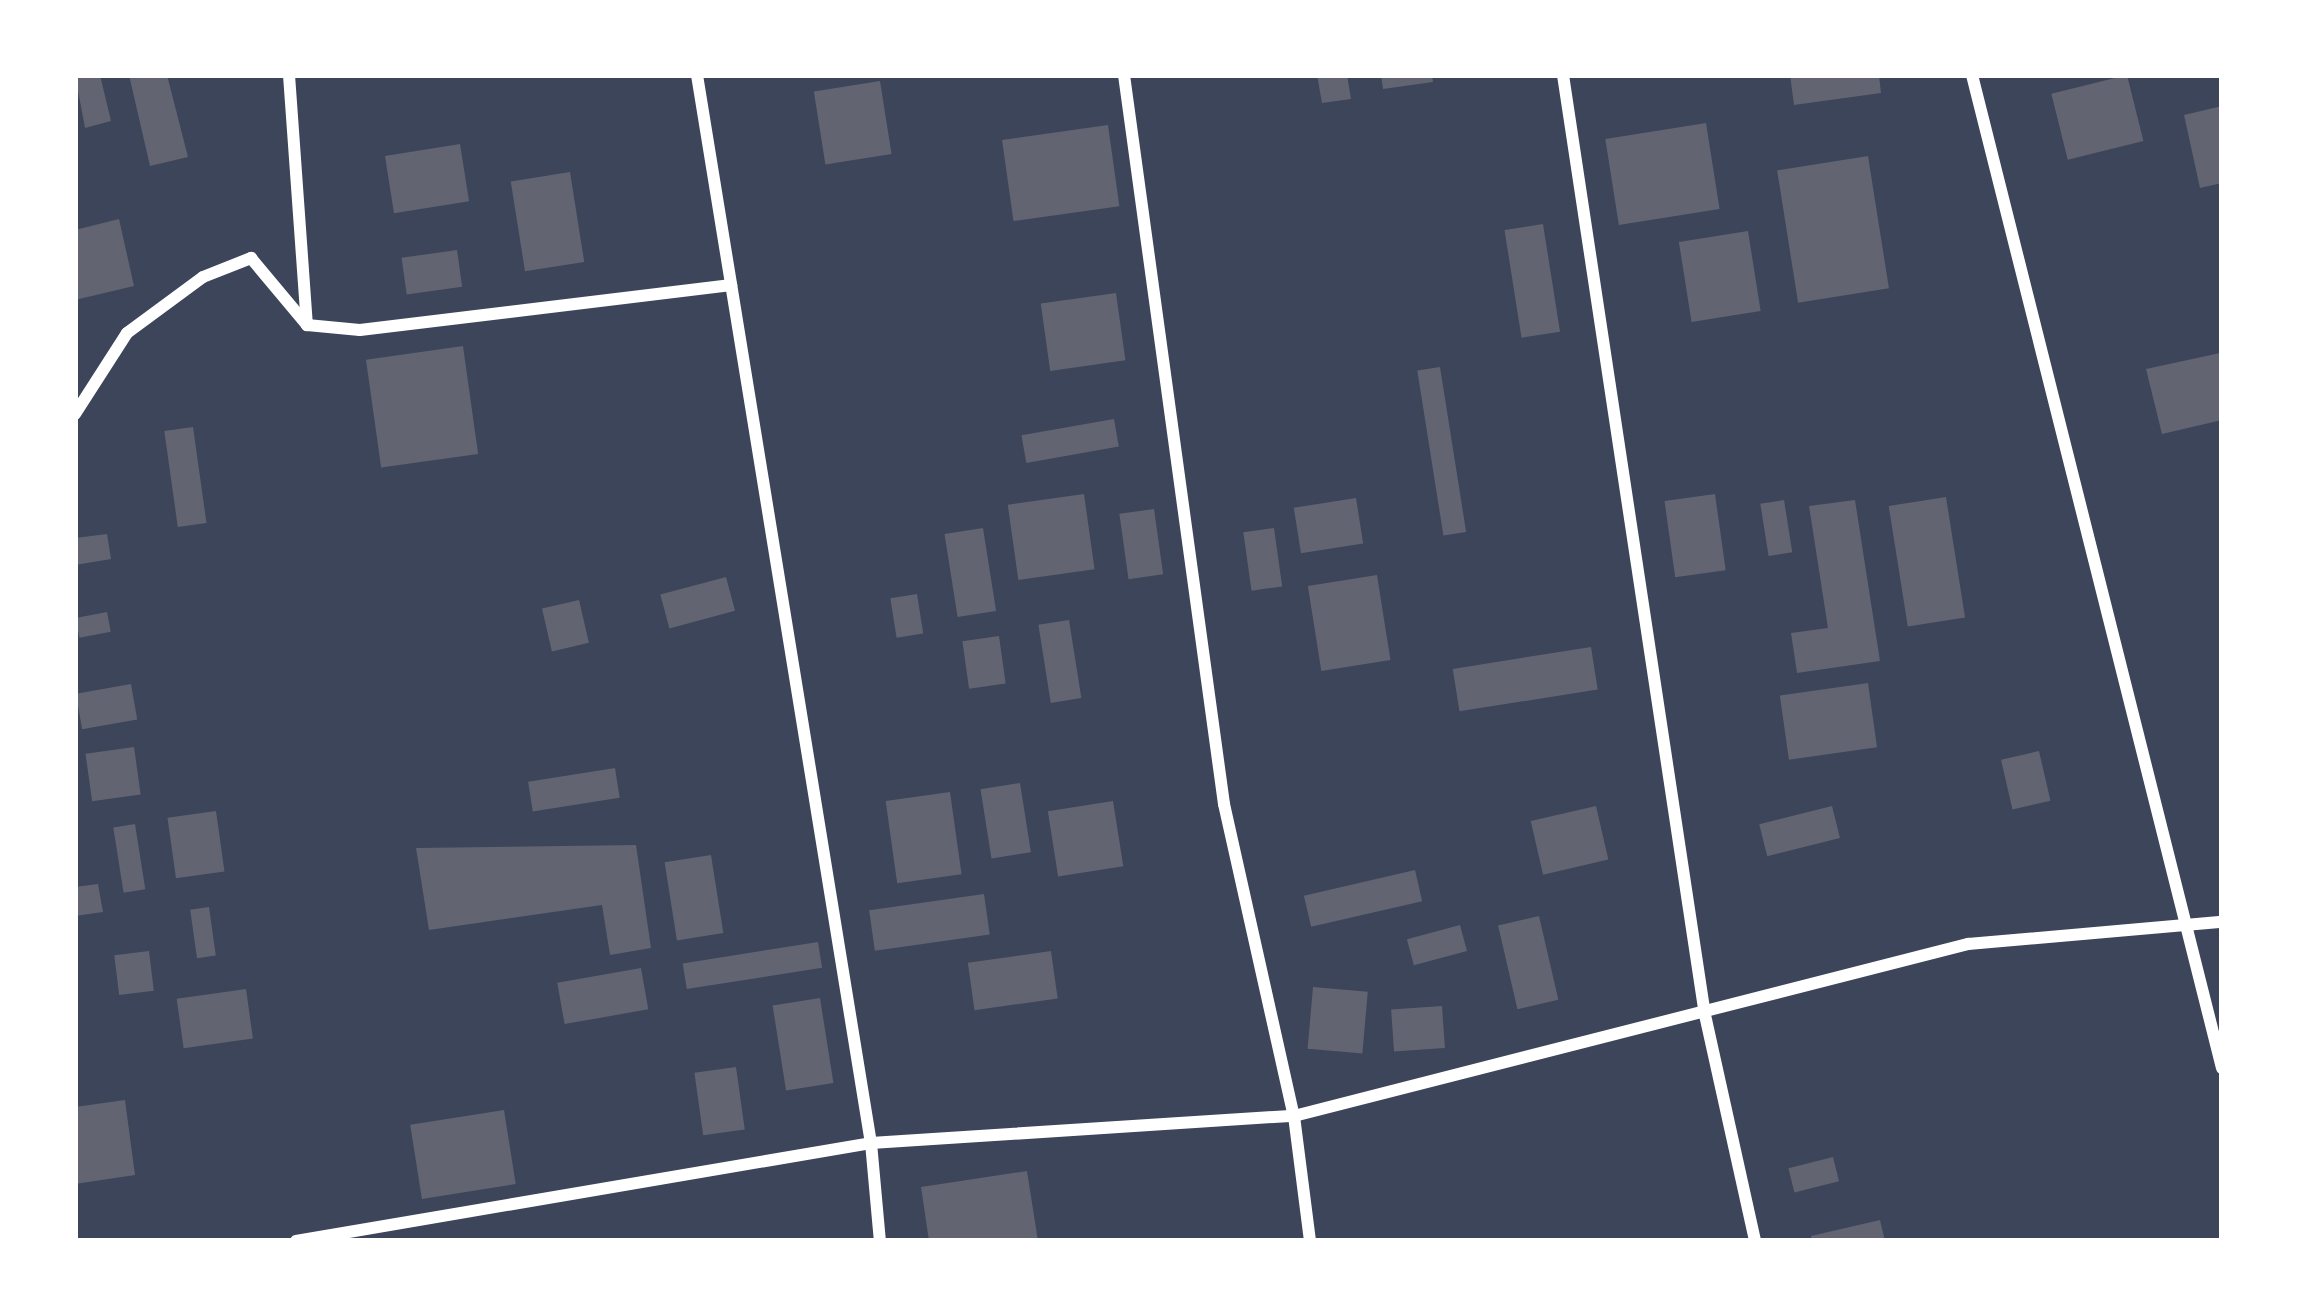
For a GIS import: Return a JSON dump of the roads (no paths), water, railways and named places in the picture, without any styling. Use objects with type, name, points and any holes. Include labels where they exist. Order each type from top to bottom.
[{"type":"street","points":[[289,75],[307,325]]},
{"type":"street","points":[[697,75],[871,1143],[880,1241]]},
{"type":"street","points":[[1124,75],[1224,804],[1294,1117],[1310,1241]]},
{"type":"street","points":[[1563,75],[1705,1015],[1755,1241]]},
{"type":"street","points":[[1972,75],[2191,929],[2222,1068]]},
{"type":"street","points":[[75,413],[127,333],[203,278],[250,259],[307,325],[360,330],[731,285]]},
{"type":"street","points":[[296,1241],[871,1143],[1294,1117],[1968,944],[2191,929],[2222,922]]}]
